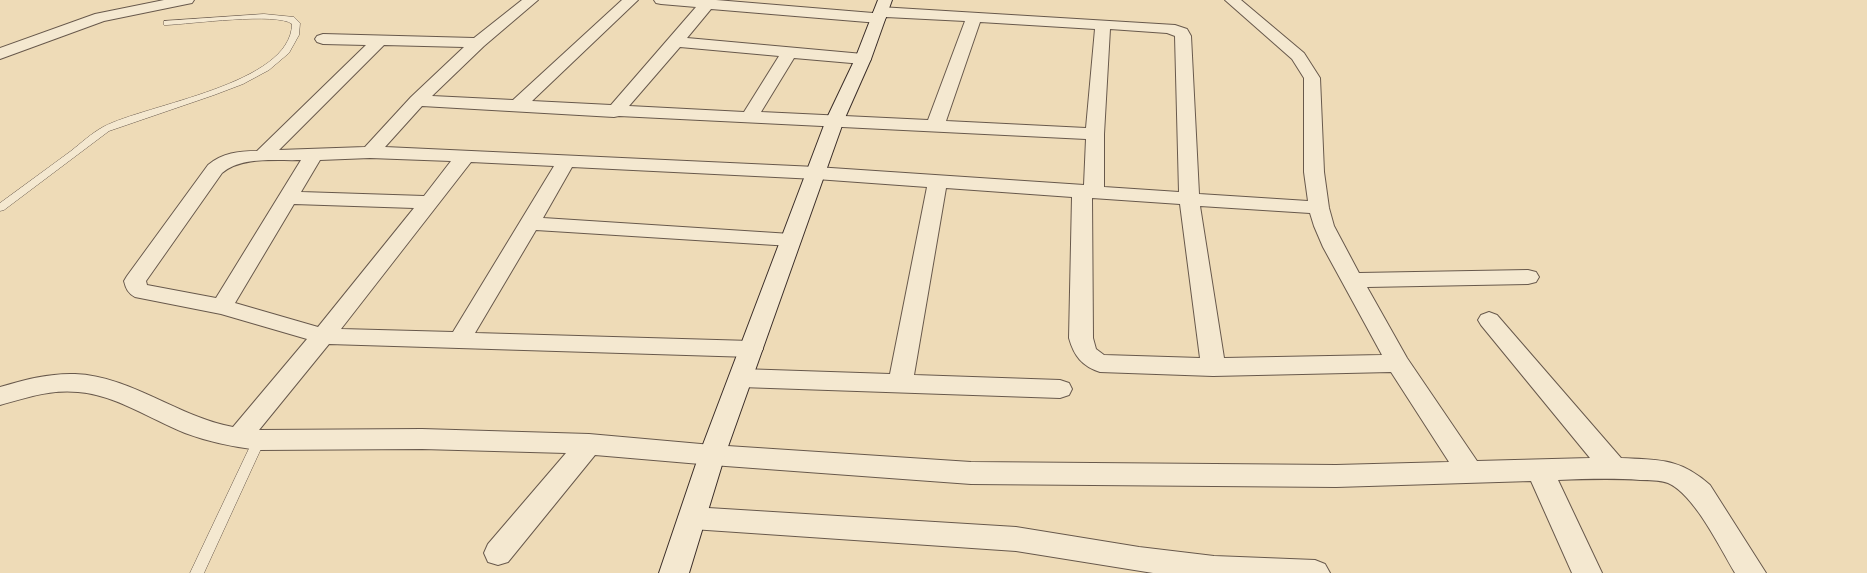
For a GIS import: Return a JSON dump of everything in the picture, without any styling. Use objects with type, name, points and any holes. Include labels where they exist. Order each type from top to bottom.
[{"type":"street","points":[[0,54],[100,17],[188,0]]},
{"type":"street","points":[[370,152],[418,101],[478,44],[531,0]]},
{"type":"street","points":[[518,105],[631,0]]},
{"type":"street","points":[[661,0],[707,4],[881,10],[974,18],[1169,28],[1181,32],[1184,36],[1189,198],[1213,367]]},
{"type":"street","points":[[1232,0],[1298,56],[1307,68],[1312,78],[1314,172],[1319,208],[1334,247],[1398,362],[1468,471]]},
{"type":"street","points":[[614,112],[676,42],[707,4]]},
{"type":"street","points":[[674,573],[712,455],[835,120],[863,59],[881,10]]},
{"type":"street","points":[[935,126],[974,18]]},
{"type":"street","points":[[1103,24],[1096,134],[1088,191],[1081,338],[1084,350],[1088,357],[1100,363],[1213,367],[1398,362]]},
{"type":"street","points":[[323,39],[478,44]]},
{"type":"street","points":[[262,156],[380,40]]},
{"type":"street","points":[[676,42],[863,59]]},
{"type":"street","points":[[750,116],[789,53]]},
{"type":"street","points":[[418,101],[518,105],[614,112],[750,116],[1096,134]]},
{"type":"street","points":[[751,349],[323,336],[222,307],[143,292],[137,289],[135,282],[215,169],[230,159],[262,156],[370,152],[938,181],[1319,208]]},
{"type":"street","points":[[222,307],[314,154]]},
{"type":"street","points":[[249,439],[323,336],[465,157]]},
{"type":"street","points":[[460,339],[566,162]]},
{"type":"street","points":[[900,383],[938,181]]},
{"type":"street","points":[[288,198],[429,202]]},
{"type":"street","points":[[529,223],[791,240]]},
{"type":"street","points":[[1352,280],[1528,277]]},
{"type":"street","points":[[1489,320],[1614,468]]},
{"type":"street","points":[[741,378],[1060,389]]},
{"type":"street","points":[[0,396],[24,389],[55,383],[85,384],[109,389],[196,427],[249,439],[422,439],[589,444],[712,455],[971,473],[1336,476],[1539,469],[1614,468],[1653,470],[1673,473],[1688,482],[1700,493],[1751,573]]},
{"type":"street","points":[[498,553],[589,444]]},
{"type":"street","points":[[1539,469],[1587,573]]},
{"type":"street","points":[[692,518],[1016,539],[1139,559],[1214,568],[1315,573]]},
{"type":"lane","points":[[0,208],[106,129],[125,121],[214,94],[240,83],[267,67],[284,54],[295,36],[296,23],[291,19],[281,16],[167,23]]},
{"type":"lane","points":[[198,573],[249,439]]}]
